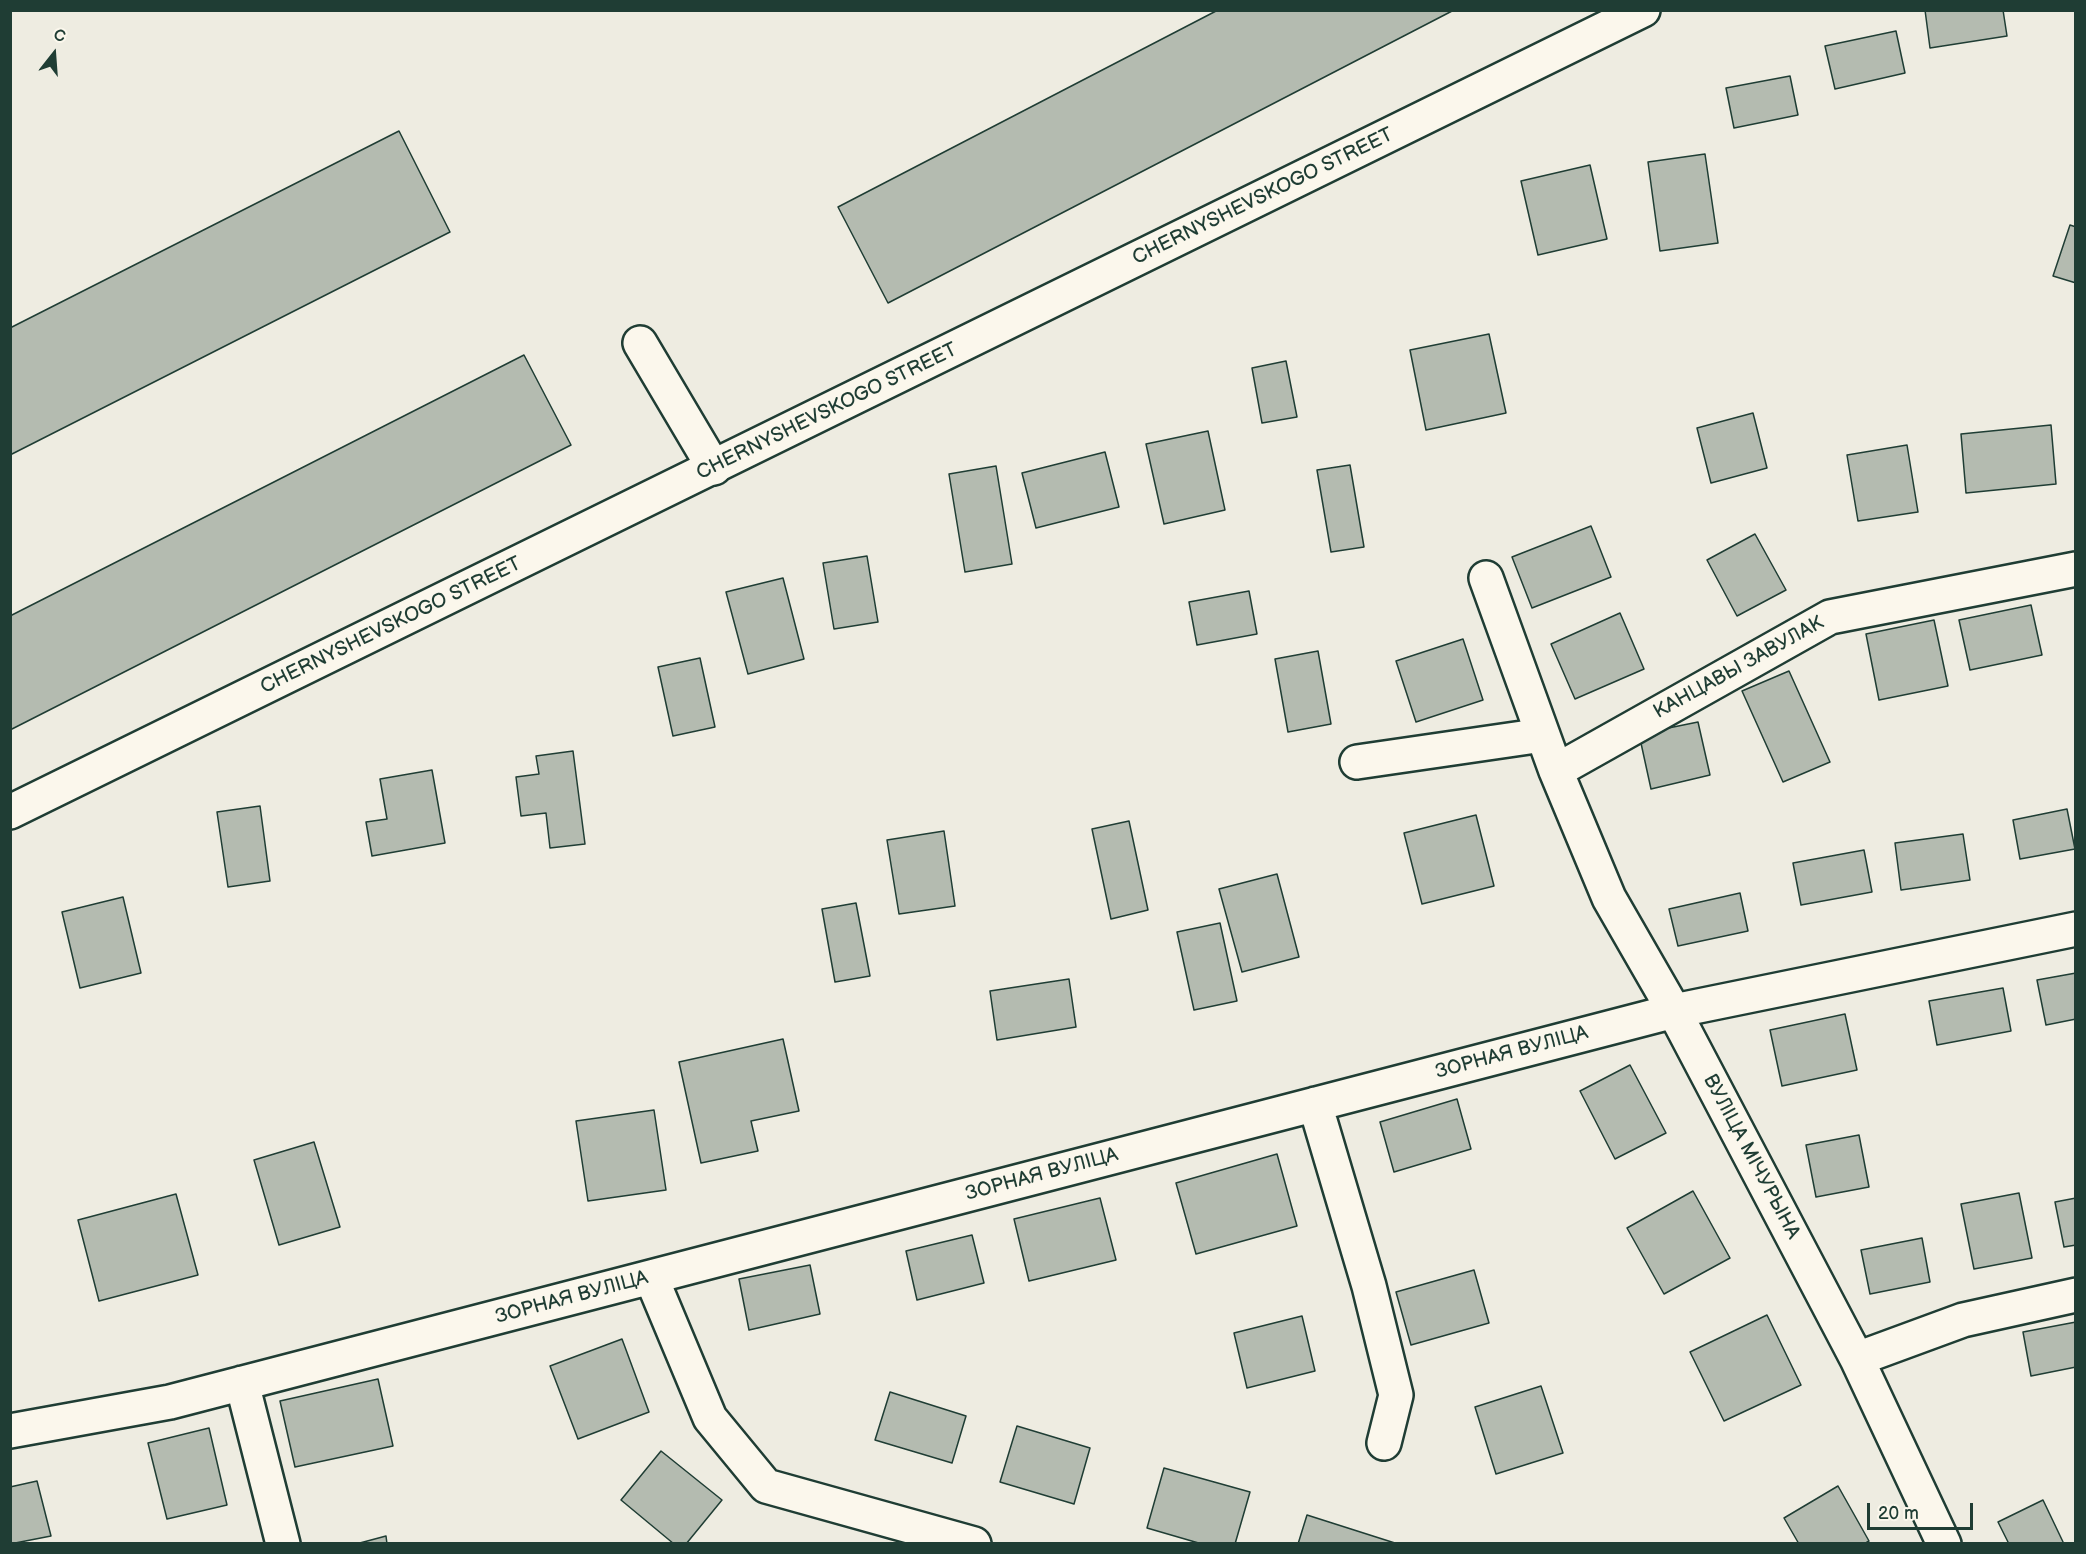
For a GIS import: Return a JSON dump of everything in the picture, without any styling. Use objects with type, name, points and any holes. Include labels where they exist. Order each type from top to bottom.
[{"type":"street","name":"CHERNYSHEVSKOGO STREET","points":[[10,812],[1643,10]]},
{"type":"street","points":[[640,343],[714,468]]},
{"type":"street","name":"КАНЦАВЫ ЗАВУЛАК","points":[[1556,771],[1830,617],[2076,569]]},
{"type":"street","name":"ВУЛІЦА МІЧУРЫНА","points":[[1486,578],[1556,771],[1609,897],[1674,1011],[1857,1359],[1944,1544]]},
{"type":"street","points":[[1358,762],[1543,735]]},
{"type":"street","name":"ЗОРНАЯ ВУЛІЦА","points":[[10,1431],[170,1402],[1674,1011],[2076,929]]},
{"type":"street","points":[[1315,1104],[1369,1286],[1396,1395],[1384,1443]]},
{"type":"street","points":[[651,1277],[711,1418],[766,1486],[974,1544]]},
{"type":"street","points":[[1857,1359],[1963,1320],[2076,1295]]},
{"type":"street","points":[[242,1383],[283,1544]]},
{"type":"building","points":[[1218,10],[1454,10],[888,303],[838,207]]},
{"type":"building","points":[[1925,10],[2003,10],[2007,36],[1930,48]]},
{"type":"building","points":[[1896,31],[1905,73],[1835,89],[1825,46]]},
{"type":"building","points":[[1790,76],[1798,115],[1734,128],[1726,88]]},
{"type":"building","points":[[399,131],[450,232],[10,455],[10,328]]},
{"type":"building","points":[[1705,154],[1718,243],[1660,251],[1648,162]]},
{"type":"building","points":[[1590,165],[1607,239],[1538,255],[1521,181]]},
{"type":"building","points":[[2070,225],[2076,227],[2076,283],[2053,276]]},
{"type":"building","points":[[1489,334],[1506,413],[1426,430],[1410,350]]},
{"type":"building","points":[[524,355],[571,445],[10,730],[10,616]]},
{"type":"building","points":[[1286,361],[1297,417],[1262,423],[1252,368]]},
{"type":"building","points":[[1753,413],[1767,468],[1711,483],[1697,428]]},
{"type":"building","points":[[2051,425],[2056,484],[1966,493],[1961,434]]},
{"type":"building","points":[[1208,431],[1225,510],[1164,524],[1146,444]]},
{"type":"building","points":[[1907,445],[1918,512],[1858,521],[1847,455]]},
{"type":"building","points":[[1105,452],[1119,507],[1036,528],[1022,473]]},
{"type":"building","points":[[1350,465],[1364,547],[1331,552],[1317,470]]},
{"type":"building","points":[[996,466],[1012,564],[965,572],[949,474]]},
{"type":"building","points":[[1591,526],[1611,577],[1532,608],[1512,557]]},
{"type":"building","points":[[1755,534],[1786,590],[1737,616],[1707,560]]},
{"type":"building","points":[[867,556],[878,622],[834,629],[823,563]]},
{"type":"building","points":[[783,578],[804,659],[748,674],[726,592]]},
{"type":"building","points":[[1249,591],[1257,634],[1197,645],[1189,602]]},
{"type":"building","points":[[2031,605],[2042,655],[1970,670],[1959,620]]},
{"type":"building","points":[[1620,613],[1644,669],[1575,699],[1551,644]]},
{"type":"building","points":[[1934,620],[1948,686],[1879,700],[1866,634]]},
{"type":"building","points":[[1463,639],[1483,700],[1416,722],[1396,661]]},
{"type":"building","points":[[1318,651],[1331,724],[1288,732],[1275,659]]},
{"type":"building","points":[[700,658],[715,727],[673,736],[658,667]]},
{"type":"building","points":[[1789,671],[1830,762],[1783,782],[1742,691]]},
{"type":"building","points":[[1698,722],[1710,775],[1651,789],[1639,734]]},
{"type":"building","points":[[573,751],[585,844],[550,848],[546,813],[521,816],[516,777],[539,774],[536,756]]},
{"type":"building","points":[[432,770],[445,843],[372,856],[366,822],[387,819],[380,779]]},
{"type":"building","points":[[260,806],[270,881],[228,887],[217,812]]},
{"type":"building","points":[[2067,809],[2075,849],[2020,859],[2013,820]]},
{"type":"building","points":[[1476,815],[1494,886],[1422,904],[1404,833]]},
{"type":"building","points":[[1129,821],[1148,910],[1111,919],[1092,829]]},
{"type":"building","points":[[944,831],[955,906],[899,914],[887,840]]},
{"type":"building","points":[[1963,834],[1970,880],[1901,890],[1895,843]]},
{"type":"building","points":[[1864,850],[1872,892],[1801,905],[1793,863]]},
{"type":"building","points":[[1277,874],[1299,957],[1242,972],[1219,889]]},
{"type":"building","points":[[1740,893],[1748,931],[1678,946],[1669,909]]},
{"type":"building","points":[[123,897],[141,973],[80,988],[62,912]]},
{"type":"building","points":[[856,903],[870,976],[835,982],[822,909]]},
{"type":"building","points":[[1220,923],[1237,1001],[1194,1010],[1177,932]]},
{"type":"building","points":[[2076,973],[2076,1019],[2046,1025],[2037,980]]},
{"type":"building","points":[[1069,979],[1076,1027],[997,1040],[990,991]]},
{"type":"building","points":[[2003,988],[2011,1031],[1937,1045],[1929,1001]]},
{"type":"building","points":[[1845,1014],[1857,1070],[1782,1086],[1770,1030]]},
{"type":"building","points":[[783,1039],[799,1111],[751,1121],[758,1151],[701,1163],[679,1062]]},
{"type":"building","points":[[1630,1065],[1666,1133],[1615,1159],[1580,1091]]},
{"type":"building","points":[[1457,1099],[1471,1149],[1394,1172],[1380,1122]]},
{"type":"building","points":[[654,1110],[666,1190],[588,1201],[576,1121]]},
{"type":"building","points":[[1859,1135],[1869,1187],[1816,1197],[1806,1145]]},
{"type":"building","points":[[314,1142],[340,1227],[279,1245],[254,1160]]},
{"type":"building","points":[[1277,1154],[1297,1226],[1196,1254],[1176,1183]]},
{"type":"building","points":[[1693,1191],[1730,1258],[1664,1294],[1627,1228]]},
{"type":"building","points":[[2019,1193],[2032,1258],[1974,1269],[1961,1204]]},
{"type":"building","points":[[176,1194],[198,1275],[99,1301],[78,1220]]},
{"type":"building","points":[[1100,1198],[1116,1260],[1029,1281],[1014,1219]]},
{"type":"building","points":[[2076,1198],[2076,1245],[2064,1247],[2055,1202]]},
{"type":"building","points":[[972,1235],[984,1283],[917,1300],[906,1251]]},
{"type":"building","points":[[1922,1238],[1930,1282],[1870,1294],[1861,1250]]},
{"type":"building","points":[[810,1265],[820,1314],[749,1330],[739,1279]]},
{"type":"building","points":[[1474,1270],[1489,1323],[1411,1345],[1396,1292]]},
{"type":"building","points":[[1767,1315],[1801,1385],[1724,1421],[1690,1352]]},
{"type":"building","points":[[1302,1316],[1315,1371],[1247,1388],[1234,1333]]},
{"type":"building","points":[[2076,1322],[2076,1367],[2031,1376],[2023,1332]]},
{"type":"building","points":[[622,1339],[649,1412],[578,1439],[550,1366]]},
{"type":"building","points":[[378,1379],[393,1446],[295,1467],[280,1401]]},
{"type":"building","points":[[1541,1386],[1563,1453],[1496,1474],[1475,1407]]},
{"type":"building","points":[[890,1392],[966,1416],[952,1463],[875,1440]]},
{"type":"building","points":[[1017,1426],[1090,1448],[1074,1504],[1000,1482]]},
{"type":"building","points":[[209,1428],[227,1505],[167,1519],[148,1443]]},
{"type":"building","points":[[661,1451],[722,1500],[686,1544],[674,1544],[621,1500]]},
{"type":"building","points":[[1164,1468],[1250,1492],[1235,1544],[1202,1544],[1147,1528]]},
{"type":"building","points":[[37,1481],[51,1536],[10,1544],[10,1487]]},
{"type":"building","points":[[1838,1486],[1869,1541],[1864,1544],[1799,1544],[1784,1518]]},
{"type":"building","points":[[2043,1500],[2064,1544],[2009,1544],[1998,1522]]},
{"type":"building","points":[[1307,1515],[1398,1544],[1298,1544]]},
{"type":"building","points":[[386,1536],[387,1544],[356,1544]]}]
